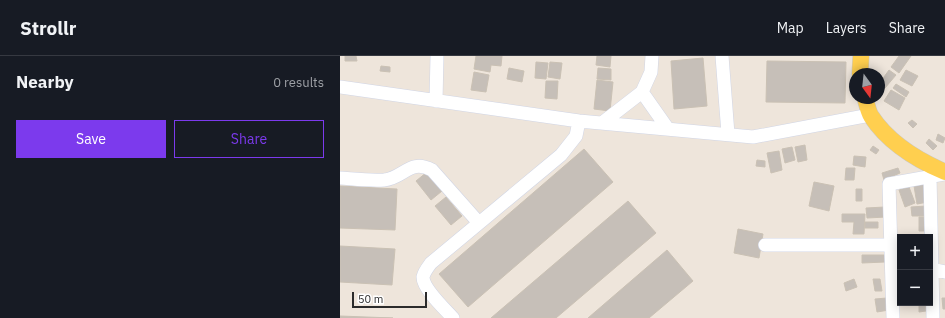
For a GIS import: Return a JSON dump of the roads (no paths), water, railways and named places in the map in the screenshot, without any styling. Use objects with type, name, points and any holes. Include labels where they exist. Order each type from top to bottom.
[{"type":"main road","points":[[860,68],[861,56]]},
{"type":"main road","points":[[867,104],[870,115],[889,138],[940,174]]},
{"type":"street","points":[[436,101],[437,56]]},
{"type":"street","points":[[602,123],[642,92],[651,72],[652,56]]},
{"type":"street","points":[[722,56],[728,134]]},
{"type":"street","points":[[340,88],[580,121],[753,136],[870,115]]},
{"type":"street","points":[[642,92],[668,129]]},
{"type":"street","points":[[453,318],[426,288],[423,278],[431,263],[561,155],[576,136],[580,121]]},
{"type":"street","points":[[340,178],[384,180],[401,175],[415,166],[424,166],[432,170],[479,223]]},
{"type":"street","points":[[893,318],[889,184],[940,174],[939,270],[933,318]]},
{"type":"street","points":[[765,245],[890,245]]}]
